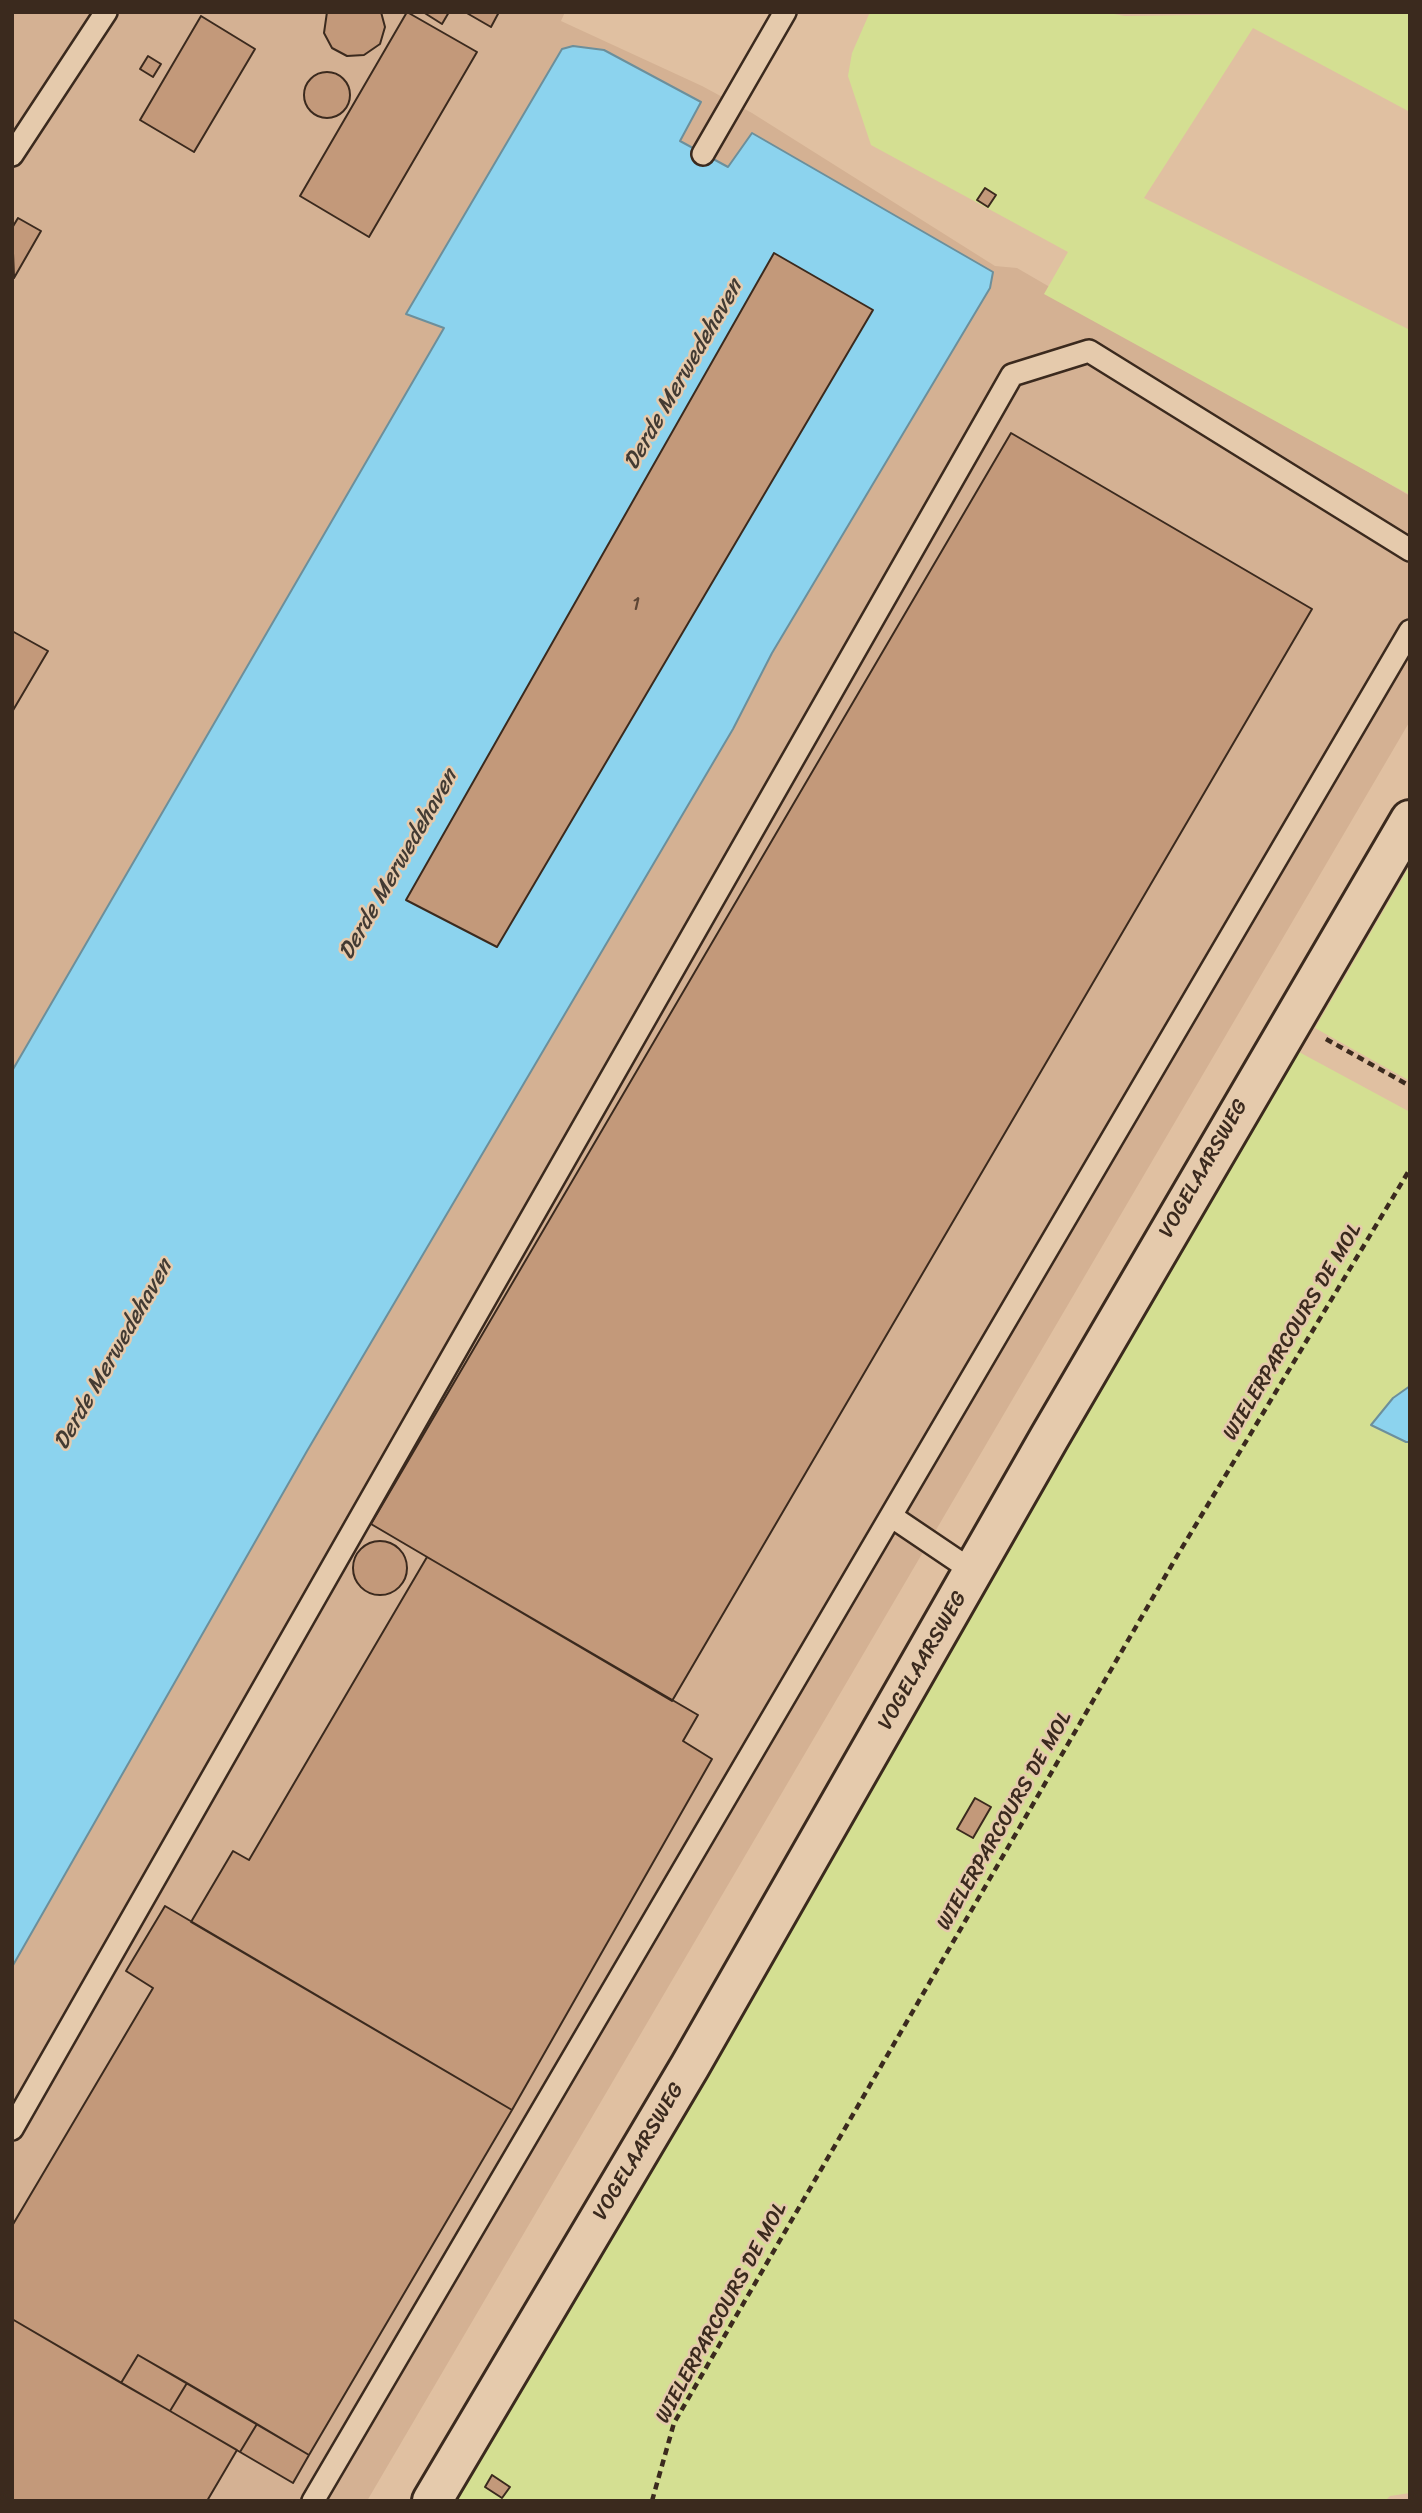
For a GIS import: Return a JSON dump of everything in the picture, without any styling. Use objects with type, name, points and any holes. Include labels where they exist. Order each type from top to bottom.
[{"type":"street","name":"VOGELAARSWEG","points":[[432,2501],[690,2066],[1291,1019],[1410,820]]},
{"type":"lane","points":[[15,143],[106,12]]},
{"type":"lane","points":[[703,154],[785,12]]},
{"type":"lane","points":[[12,2129],[1012,375],[1089,351],[1410,550]]},
{"type":"lane","points":[[313,2501],[1410,631]]},
{"type":"lane","points":[[891,1516],[974,1572]]},
{"type":"path","points":[[1291,1019],[1410,1086]]},
{"type":"path","name":"WIELERPARCOURS DE MOL","points":[[652,2501],[674,2423],[1177,1556],[1410,1169]]},
{"type":"shaded area","points":[[12,12],[565,12],[561,21],[702,86],[752,113],[995,266],[1017,268],[1410,496],[1410,721],[367,2501],[12,2501]]},
{"type":"green space","points":[[870,12],[1103,12],[1125,16],[1410,12],[1410,112],[1253,28],[1144,198],[1410,330],[1410,495],[1044,294],[1068,252],[871,145],[848,76],[852,53]]},
{"type":"green space","points":[[1410,865],[1410,1081],[1315,1028]]},
{"type":"green space","points":[[1299,1052],[1410,1112],[1410,1386],[1393,1398],[1406,1442],[1410,1442],[1410,2493],[1390,2496],[1385,2501],[457,2501],[686,2100]]},
{"type":"water","name":"Derde Merwedehaven","points":[[573,46],[604,50],[701,102],[680,141],[728,167],[752,133],[993,272],[990,288],[772,653],[733,729],[307,1451],[12,1967],[12,1071],[444,328],[406,314],[562,49]]},
{"type":"water","points":[[1410,1386],[1410,1442],[1406,1442],[1371,1425],[1393,1398]]},
{"type":"building","points":[[327,12],[381,12],[385,27],[380,44],[364,55],[347,56],[332,48],[324,33]]},
{"type":"building","points":[[407,12],[477,52],[369,237],[300,196]]},
{"type":"building","points":[[423,12],[449,12],[442,24]]},
{"type":"building","points":[[465,12],[499,12],[491,27]]},
{"type":"building","points":[[201,16],[255,49],[194,152],[140,120]]},
{"type":"building","points":[[148,56],[161,64],[153,77],[140,69]]},
{"type":"building","points":[[327,72],[343,79],[350,95],[343,111],[327,118],[311,111],[304,95],[311,79]]},
{"type":"building","points":[[985,188],[996,195],[988,207],[977,200]]},
{"type":"building","points":[[18,218],[41,231],[14,278],[12,228]]},
{"type":"building","points":[[774,253],[873,310],[497,947],[406,900]]},
{"type":"building","points":[[1011,433],[1312,609],[672,1701],[371,1524]]},
{"type":"building","points":[[12,631],[48,651],[12,712]]},
{"type":"building","points":[[385,1541],[395,1545],[403,1553],[407,1568],[403,1583],[395,1591],[375,1595],[365,1591],[357,1583],[353,1563],[357,1553],[365,1545]]},
{"type":"building","points":[[427,1557],[698,1715],[683,1741],[712,1759],[512,2110],[191,1922],[233,1851],[249,1860]]},
{"type":"building","points":[[975,1798],[991,1807],[973,1838],[957,1829]]},
{"type":"building","points":[[165,1906],[512,2110],[309,2455],[138,2355],[121,2383],[12,2319],[12,2226],[153,1988],[126,1971]]},
{"type":"building","points":[[12,2319],[237,2450],[207,2501],[12,2501]]},
{"type":"building","points":[[138,2355],[187,2383],[170,2411],[121,2383]]},
{"type":"building","points":[[187,2383],[257,2424],[240,2452],[170,2411]]},
{"type":"building","points":[[257,2424],[309,2455],[293,2483],[240,2452]]},
{"type":"building","points":[[492,2475],[510,2487],[502,2498],[485,2487]]}]
